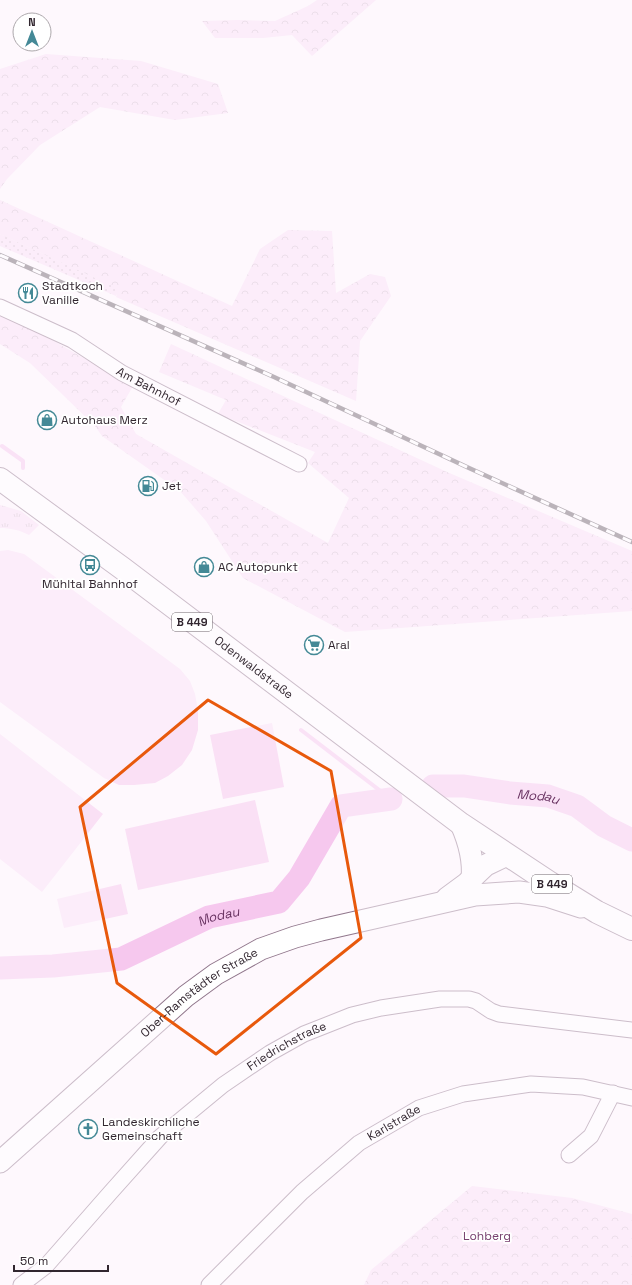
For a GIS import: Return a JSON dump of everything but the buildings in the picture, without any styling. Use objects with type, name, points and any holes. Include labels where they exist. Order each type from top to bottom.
[{"type":"main road","name":"Odenwaldstraße","points":[[3,484],[122,568],[461,824],[507,855]]},
{"type":"main road","points":[[461,824],[470,848],[473,863],[474,887],[503,892],[519,892],[547,896],[597,912]]},
{"type":"main road","name":"Ober-Ramstädter Straße","points":[[0,1162],[186,996],[216,974],[261,949],[295,937],[440,903],[474,887],[486,889],[496,880],[507,855]]},
{"type":"main road","name":"B 449","points":[[507,855],[597,912],[632,929]]},
{"type":"street","name":"Am Bahnhof","points":[[0,307],[72,340],[122,373],[299,464]]},
{"type":"street","name":"Friedrichstraße","points":[[22,1285],[46,1266],[160,1137],[223,1085],[304,1034],[352,1015],[388,1007],[440,999],[476,1001],[491,1011],[499,1014],[632,1030]]},
{"type":"street","name":"Karlstraße","points":[[209,1285],[302,1192],[359,1143],[419,1108],[463,1094],[531,1084],[583,1087],[632,1098]]},
{"type":"street","points":[[569,1155],[591,1136],[613,1093]]},
{"type":"highlighted area","points":[[208,700],[331,771],[361,938],[216,1054],[117,983],[80,807]]},
{"type":"green space","points":[[317,0],[376,0],[312,56],[292,35],[263,38],[215,38],[202,21],[275,21],[308,6]]},
{"type":"green space","points":[[46,54],[141,61],[218,84],[228,113],[175,120],[100,107],[40,145],[7,179],[0,189],[0,69]]},
{"type":"green space","points":[[0,200],[232,306],[260,249],[288,230],[332,231],[336,293],[370,274],[385,277],[391,296],[360,341],[356,401],[116,297],[119,289],[0,234]]},
{"type":"green space","points":[[0,234],[120,289],[116,296],[0,246]]},
{"type":"green space","points":[[0,314],[52,340],[133,386],[121,407],[136,434],[328,543],[349,498],[308,463],[315,452],[218,414],[226,400],[159,372],[171,344],[447,472],[632,551],[632,611],[345,632],[243,578],[206,521],[180,491],[102,436],[95,426],[30,363],[0,344]]},
{"type":"green space","points":[[0,505],[21,511],[39,525],[29,535],[8,528],[0,528]]},
{"type":"green space","points":[[8,550],[24,554],[180,669],[190,681],[195,694],[198,711],[198,730],[192,750],[182,765],[168,776],[155,783],[119,785],[104,778],[0,702],[0,551]]},
{"type":"green space","points":[[272,723],[284,787],[223,799],[210,735]]},
{"type":"green space","points":[[0,734],[103,814],[42,892],[0,859]]},
{"type":"green space","points":[[255,800],[269,862],[138,890],[125,829]]},
{"type":"green space","points":[[121,884],[128,914],[64,928],[57,899]]},
{"type":"green space","name":"Lohberg","points":[[472,1186],[572,1198],[632,1214],[632,1285],[364,1285],[371,1270]]},
{"type":"waterway","points":[[2,446],[23,461],[23,468]]},
{"type":"waterway","points":[[301,730],[391,799]]},
{"type":"waterway","name":"Modau","points":[[433,786],[464,786],[510,793],[548,796],[577,806],[604,826],[632,840]]},
{"type":"waterway","name":"Modau","points":[[0,968],[53,966],[121,959],[209,917],[279,902],[299,878],[341,806],[391,799]]},
{"type":"railway","points":[[0,255],[274,377],[632,542]]},
{"type":"place","name":"Stadtkoch Vanille","points":[[28,293]]},
{"type":"place","name":"Autohaus Merz","points":[[47,420]]},
{"type":"place","name":"Jet","points":[[148,486]]},
{"type":"place","name":"Mühltal Bahnhof","points":[[90,565]]},
{"type":"place","name":"AC Autopunkt","points":[[204,567]]},
{"type":"place","name":"Aral","points":[[314,645]]},
{"type":"place","name":"Landeskirchliche Gemeinschaft","points":[[88,1129]]}]
